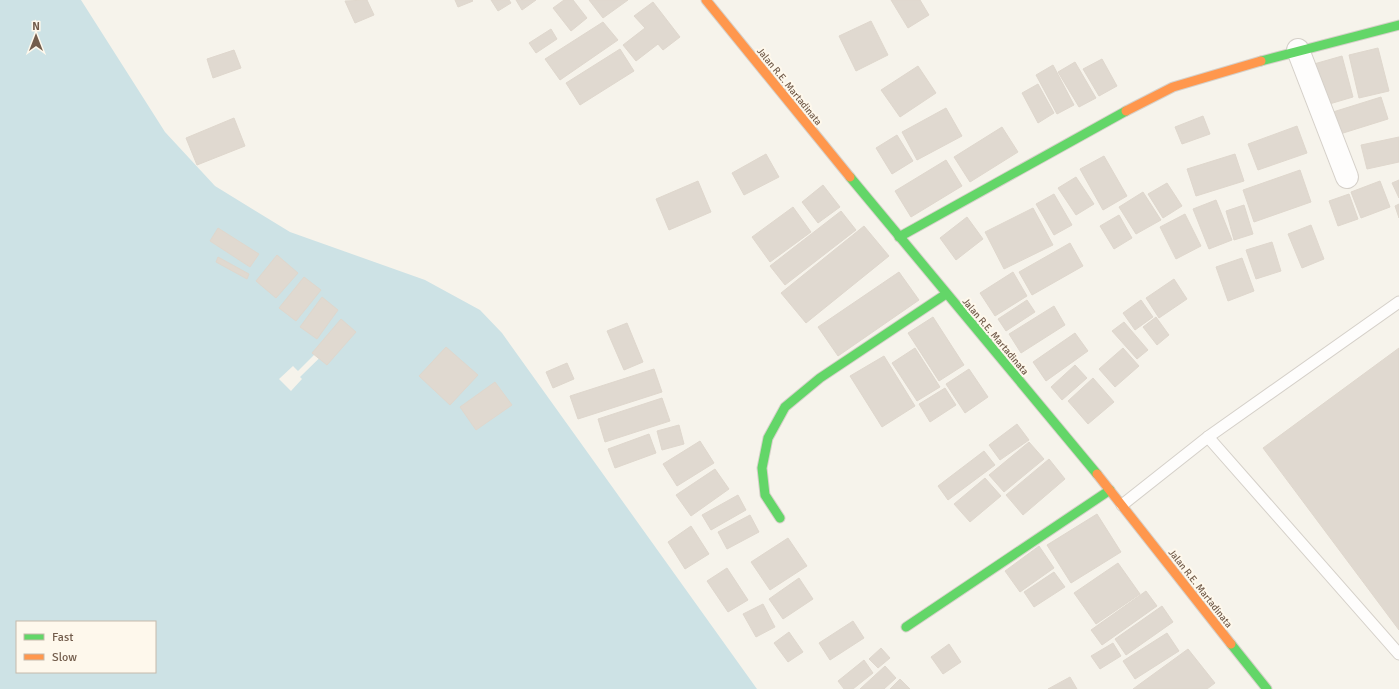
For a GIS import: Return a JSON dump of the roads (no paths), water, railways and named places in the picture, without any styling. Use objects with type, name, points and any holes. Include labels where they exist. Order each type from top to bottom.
[{"type":"main road","name":"Jalan R.E. Martadinata","points":[[706,0],[899,237],[1110,490],[1267,689]]},
{"type":"main road","points":[[899,237],[1084,133],[1174,87],[1298,50],[1399,25]]},
{"type":"main road","points":[[780,518],[765,495],[762,468],[768,438],[785,407],[820,378],[946,294]]},
{"type":"main road","points":[[906,627],[1110,490]]},
{"type":"street","points":[[1298,50],[1347,176]]},
{"type":"lane","points":[[1122,505],[1208,437],[1399,302]]},
{"type":"lane","points":[[1208,437],[1399,654]]}]
